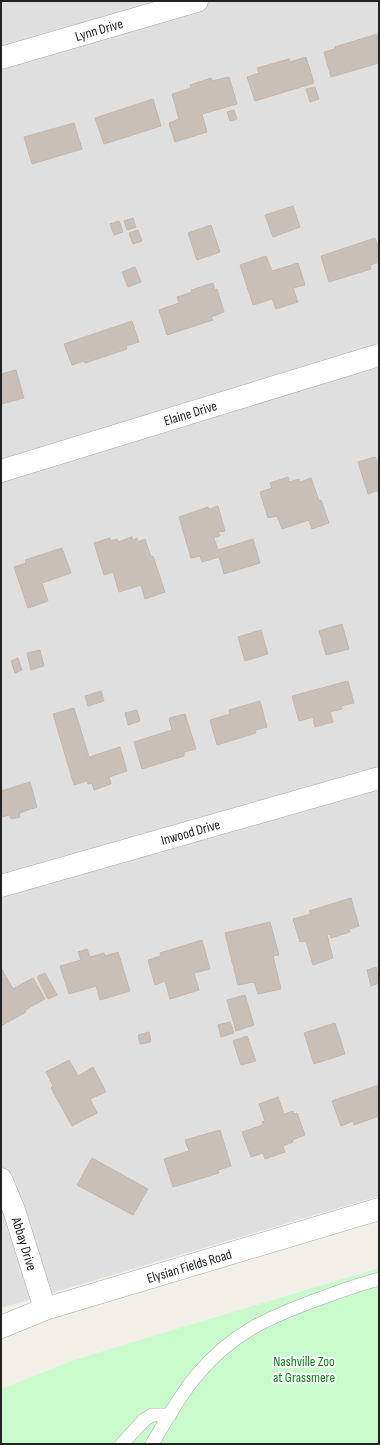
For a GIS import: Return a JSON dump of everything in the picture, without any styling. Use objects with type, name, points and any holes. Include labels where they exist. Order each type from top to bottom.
[{"type":"street","name":"Lynn Drive","points":[[1,58],[198,1]]},
{"type":"street","name":"Elaine Drive","points":[[1,471],[379,355]]},
{"type":"street","name":"Inwood Drive","points":[[1,886],[379,778]]},
{"type":"street","name":"Abbay Drive","points":[[1,1179],[14,1210],[45,1309]]},
{"type":"street","name":"Elysian Fields Road","points":[[1,1327],[45,1309],[379,1209]]},
{"type":"lane","points":[[152,1444],[196,1376],[212,1358],[245,1332],[283,1312],[354,1286],[379,1279]]},
{"type":"lane","points":[[122,1444],[144,1420],[152,1415],[170,1415]]},
{"type":"shaded area","points":[[1,1],[379,1],[379,1196],[1,1308]]},
{"type":"green space","name":"Nashville Zoo at Grassmere","points":[[379,1268],[379,1444],[1,1444],[1,1389],[74,1360]]},
{"type":"building","points":[[377,34],[379,41],[379,63],[331,77],[324,52]]},
{"type":"building","points":[[306,57],[314,83],[255,101],[247,77],[259,73],[257,68],[289,59],[290,62]]},
{"type":"building","points":[[229,77],[237,104],[202,114],[207,132],[175,142],[169,123],[179,119],[172,94],[191,88],[190,85],[211,78],[212,81]]},
{"type":"building","points":[[315,87],[319,99],[310,102],[306,89]]},
{"type":"building","points":[[153,99],[161,126],[104,144],[95,118]]},
{"type":"building","points":[[234,110],[237,119],[230,121],[227,112]]},
{"type":"building","points":[[74,123],[82,149],[32,164],[24,137]]},
{"type":"building","points":[[293,206],[300,227],[273,237],[265,215]]},
{"type":"building","points":[[133,218],[136,227],[127,230],[124,221]]},
{"type":"building","points":[[119,221],[123,232],[114,235],[110,224]]},
{"type":"building","points":[[211,225],[220,252],[197,260],[188,233]]},
{"type":"building","points":[[138,230],[142,241],[133,244],[129,233]]},
{"type":"building","points":[[375,238],[379,249],[379,262],[370,265],[371,269],[329,282],[321,256]]},
{"type":"building","points":[[266,256],[272,271],[298,263],[305,285],[293,288],[298,302],[276,309],[272,299],[253,305],[240,265]]},
{"type":"building","points":[[135,267],[141,282],[128,287],[122,272]]},
{"type":"building","points":[[213,283],[215,290],[217,289],[224,312],[211,317],[213,320],[167,335],[159,310],[179,303],[177,297],[192,292],[191,290]]},
{"type":"building","points":[[132,321],[139,342],[126,346],[127,349],[85,363],[84,361],[72,365],[64,344]]},
{"type":"building","points":[[16,370],[24,398],[1,404],[1,374]]},
{"type":"building","points":[[375,457],[377,461],[379,461],[379,490],[368,494],[358,462]]},
{"type":"building","points":[[288,477],[289,482],[299,479],[300,482],[311,478],[329,523],[312,529],[309,520],[282,529],[277,516],[268,518],[260,492],[272,488],[270,483]]},
{"type":"building","points":[[218,506],[225,531],[218,532],[220,536],[214,538],[218,550],[253,539],[260,563],[224,574],[219,557],[202,562],[200,556],[191,558],[179,517],[208,507],[209,509]]},
{"type":"building","points":[[132,537],[133,540],[137,538],[138,542],[145,539],[151,557],[153,556],[165,592],[145,599],[141,585],[119,592],[113,572],[104,575],[94,543],[110,538],[110,541],[117,539],[118,542]]},
{"type":"building","points":[[62,548],[71,573],[42,583],[48,601],[28,608],[14,567],[26,563],[25,560]]},
{"type":"building","points":[[342,624],[349,649],[326,655],[319,631]]},
{"type":"building","points":[[261,630],[268,654],[245,661],[238,637]]},
{"type":"building","points":[[40,650],[44,666],[31,670],[27,653]]},
{"type":"building","points":[[18,658],[22,670],[15,673],[11,661]]},
{"type":"building","points":[[348,681],[354,703],[341,706],[342,709],[330,712],[333,722],[315,727],[313,717],[299,721],[292,696]]},
{"type":"building","points":[[101,691],[104,701],[88,706],[85,696]]},
{"type":"building","points":[[260,701],[267,727],[255,730],[256,733],[217,745],[210,720],[230,714],[229,710]]},
{"type":"building","points":[[74,708],[89,757],[120,747],[127,771],[109,777],[111,784],[94,790],[92,783],[88,784],[87,781],[74,785],[53,714]]},
{"type":"building","points":[[137,710],[140,721],[128,725],[125,713]]},
{"type":"building","points":[[185,714],[196,749],[184,752],[184,756],[142,769],[134,742],[172,730],[169,718]]},
{"type":"building","points":[[30,782],[37,807],[19,813],[20,817],[11,819],[10,815],[1,817],[1,791]]},
{"type":"building","points":[[351,898],[359,926],[349,929],[350,932],[331,938],[330,934],[327,935],[333,958],[313,965],[306,941],[300,942],[293,919],[311,914],[309,911]]},
{"type":"building","points":[[270,922],[279,955],[273,956],[281,989],[258,994],[254,982],[238,985],[225,933]]},
{"type":"building","points":[[202,940],[210,969],[194,973],[199,990],[170,999],[165,981],[155,985],[148,960],[161,956],[160,953]]},
{"type":"building","points":[[87,949],[90,957],[104,953],[105,956],[118,952],[130,991],[100,1000],[96,986],[69,994],[60,966],[81,960],[78,952]]},
{"type":"building","points":[[376,967],[379,976],[379,983],[371,986],[367,970]]},
{"type":"building","points":[[1,968],[13,989],[33,978],[45,999],[1,1026]]},
{"type":"building","points":[[45,973],[57,995],[48,999],[37,977]]},
{"type":"building","points":[[245,995],[254,1025],[236,1031],[227,1000]]},
{"type":"building","points":[[230,1022],[234,1033],[221,1037],[218,1025]]},
{"type":"building","points":[[335,1023],[345,1054],[314,1064],[304,1033]]},
{"type":"building","points":[[149,1032],[151,1042],[140,1044],[138,1035]]},
{"type":"building","points":[[247,1036],[256,1061],[241,1065],[233,1041]]},
{"type":"building","points":[[69,1060],[78,1076],[93,1067],[106,1092],[90,1099],[97,1113],[72,1126],[51,1088],[53,1086],[46,1072]]},
{"type":"building","points":[[379,1085],[379,1116],[354,1125],[353,1121],[341,1126],[332,1101]]},
{"type":"building","points":[[278,1097],[284,1114],[293,1111],[294,1114],[297,1113],[305,1135],[292,1140],[293,1142],[283,1146],[285,1152],[265,1159],[263,1153],[251,1157],[242,1132],[263,1125],[262,1122],[265,1121],[259,1104]]},
{"type":"building","points":[[220,1130],[231,1166],[218,1170],[219,1173],[173,1187],[164,1159],[189,1151],[185,1140]]},
{"type":"building","points":[[92,1158],[148,1189],[133,1215],[77,1185]]}]
